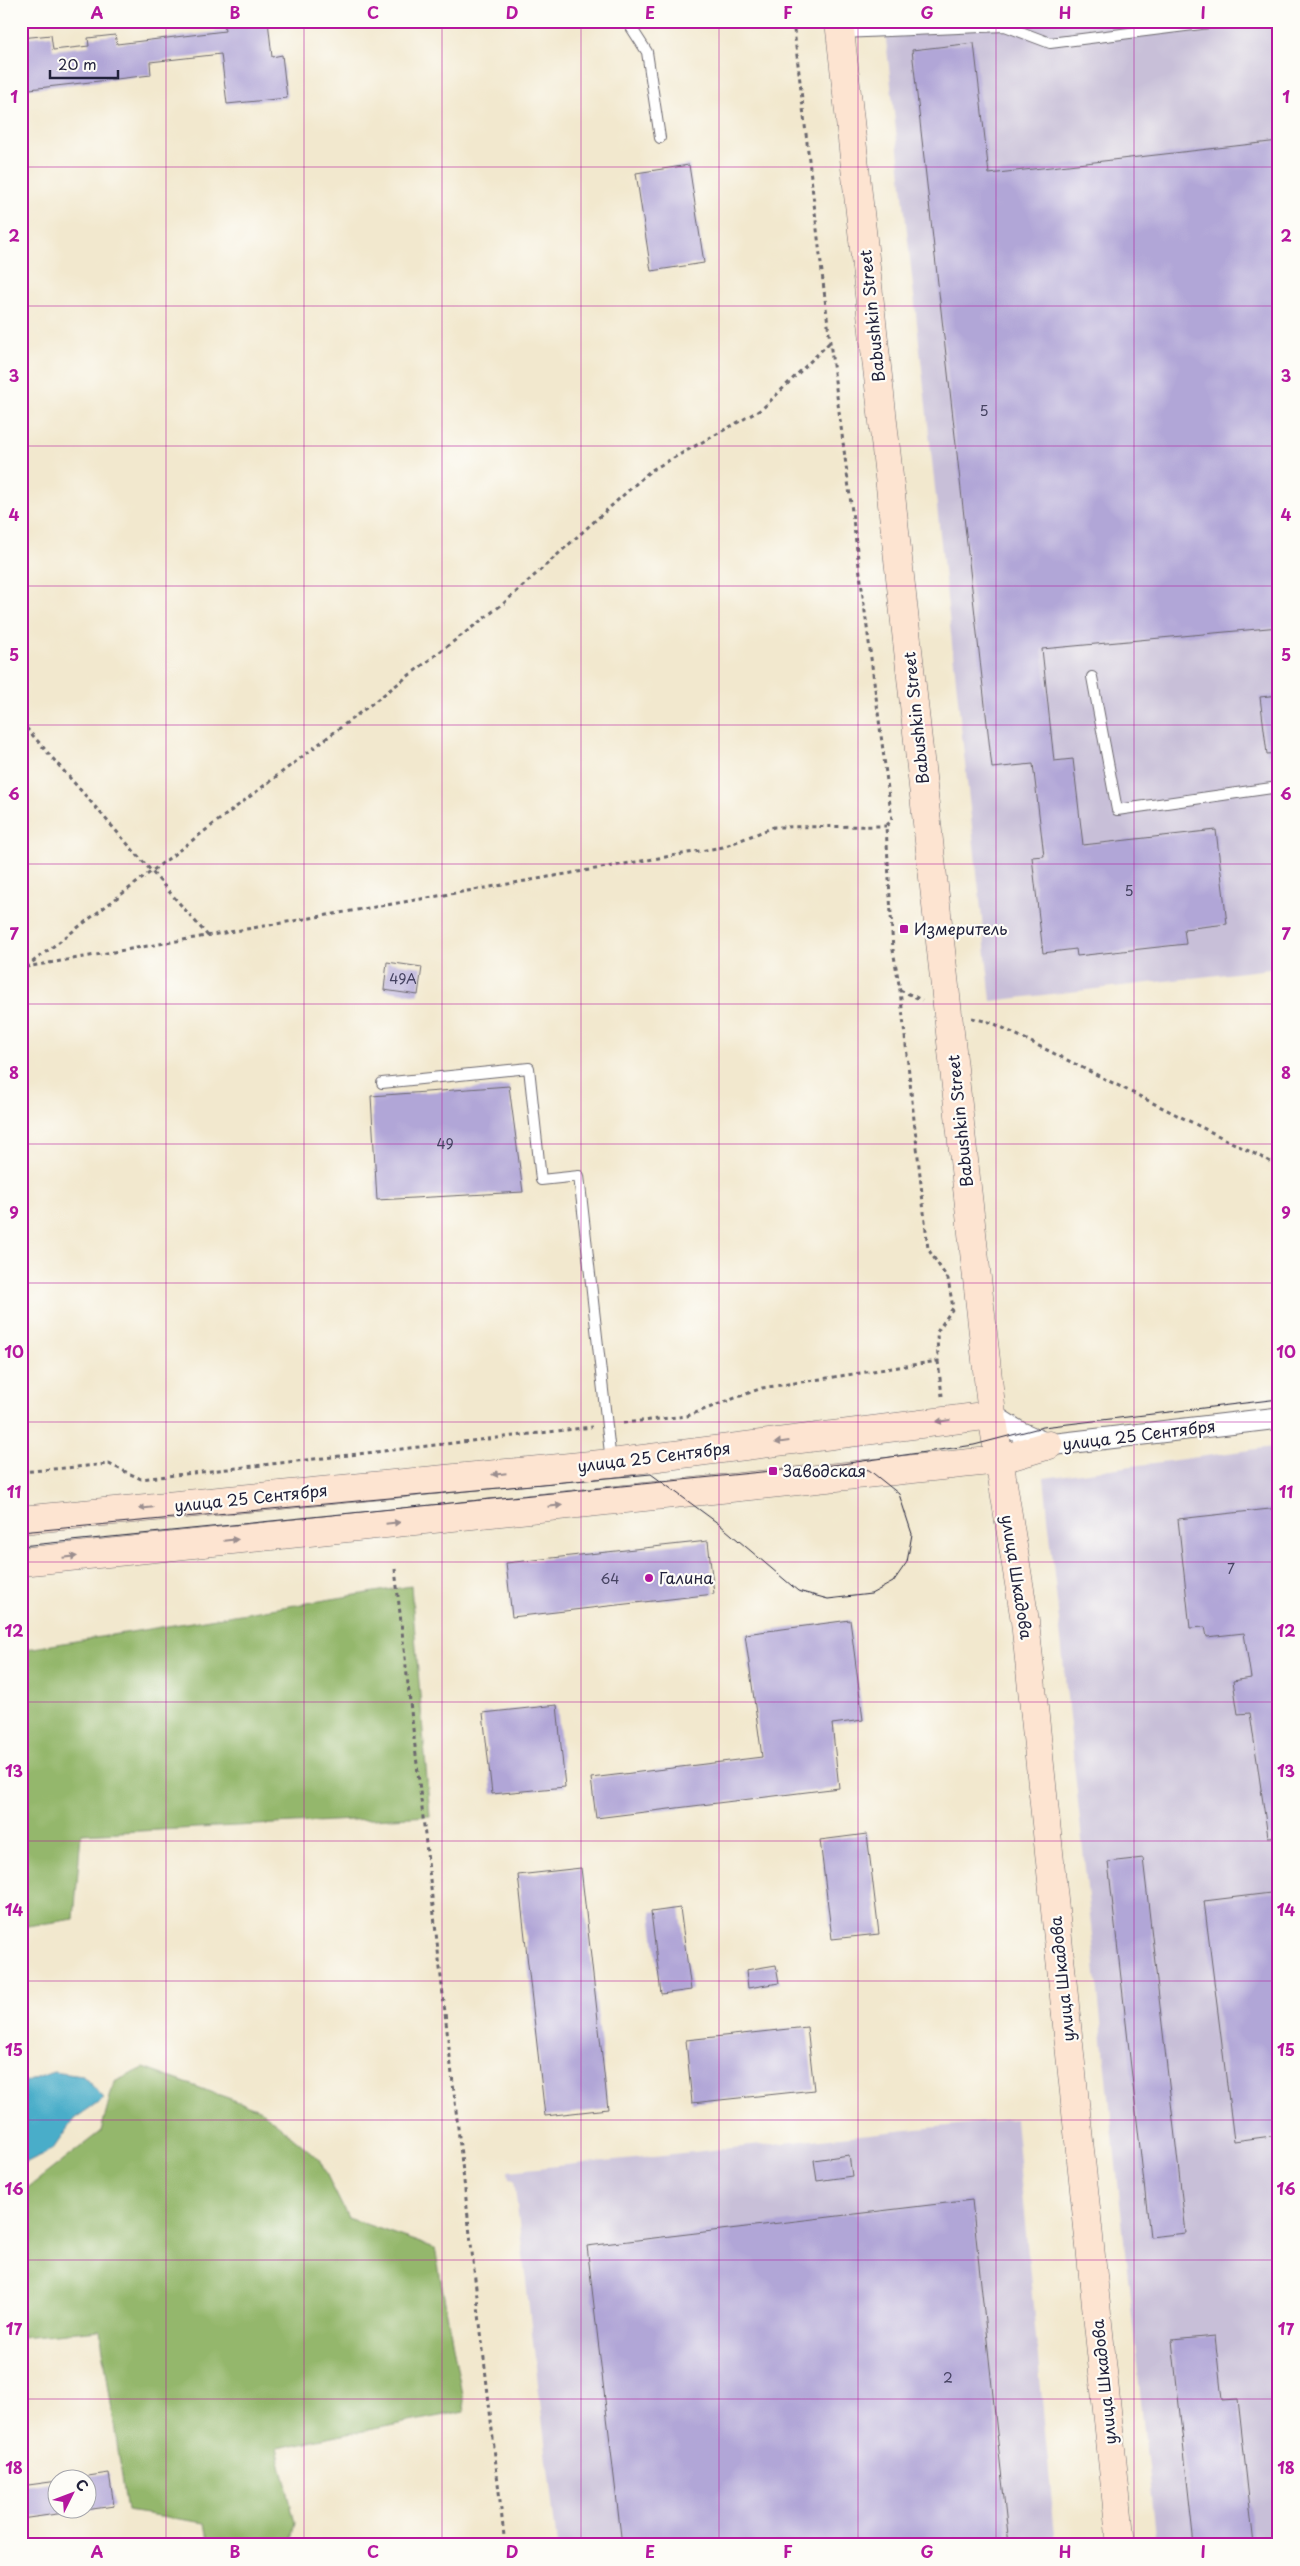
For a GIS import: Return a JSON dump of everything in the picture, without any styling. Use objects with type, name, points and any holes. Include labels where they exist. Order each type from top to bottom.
[{"type":"main road","name":"Babushkin Street","points":[[840,27],[992,1415]]},
{"type":"main road","name":"улица Шкадова","points":[[992,1415],[1026,1631],[1121,2545]]},
{"type":"main road","name":"улица 25 Сентября","points":[[21,1520],[611,1463],[992,1415]]},
{"type":"main road","points":[[21,1562],[999,1460],[1049,1445]]},
{"type":"street","name":"улица 25 Сентября","points":[[992,1415],[1020,1432],[1049,1445],[1279,1418]]},
{"type":"lane","points":[[627,21],[647,52],[660,138]]},
{"type":"lane","points":[[840,27],[1005,26],[1050,43],[1225,21]]},
{"type":"lane","points":[[1092,677],[1117,810],[1279,787]]},
{"type":"lane","points":[[382,1083],[529,1068],[541,1180],[579,1176],[611,1463]]},
{"type":"path","points":[[26,967],[723,846],[774,827],[886,826],[892,820],[830,342],[793,21]]},
{"type":"path","points":[[21,974],[26,967],[504,603],[650,471],[762,409],[830,342]]},
{"type":"path","points":[[21,722],[208,936]]},
{"type":"path","points":[[886,826],[893,950],[900,990],[928,1249],[948,1279],[953,1308],[938,1332],[938,1361],[942,1396]]},
{"type":"path","points":[[900,990],[948,1012],[993,1023],[1279,1166]]},
{"type":"path","points":[[21,1472],[109,1464],[141,1479],[687,1416],[762,1388],[938,1361]]},
{"type":"path","points":[[395,1569],[505,2545]]},
{"type":"shaded area","points":[[884,21],[1279,21],[1279,968],[991,1001]]},
{"type":"shaded area","points":[[1279,1446],[1279,2545],[1156,2545],[1044,1478]]},
{"type":"shaded area","points":[[1015,2119],[1056,2545],[557,2545],[514,2180],[509,2179],[508,2171]]},
{"type":"green space","points":[[411,1586],[430,1816],[81,1834],[74,1919],[21,1927],[21,1650]]},
{"type":"green space","points":[[144,2068],[259,2109],[319,2159],[348,2218],[435,2248],[465,2411],[277,2448],[295,2522],[290,2545],[209,2545],[205,2523],[127,2511],[100,2330],[21,2337],[21,2193],[101,2131],[114,2082]]},
{"type":"water","points":[[53,2072],[83,2076],[104,2098],[74,2119],[53,2149],[21,2165],[21,2084]]},
{"type":"building","points":[[224,21],[268,21],[272,57],[282,55],[287,98],[227,104],[221,54],[150,62],[151,75],[21,90],[21,38],[51,35],[53,50],[89,46],[88,38],[115,35],[117,44],[225,31]]},
{"type":"building","points":[[974,43],[989,174],[1279,141],[1279,627],[1042,649],[1054,761],[1073,759],[1083,845],[1216,830],[1227,924],[1184,929],[1186,944],[1077,956],[1076,949],[1043,953],[1032,857],[1044,856],[1033,764],[992,768],[912,50]]},
{"type":"building","points":[[689,165],[704,263],[651,271],[636,173]]},
{"type":"building","points":[[1279,695],[1279,753],[1267,754],[1260,697]]},
{"type":"building","points":[[387,962],[422,967],[418,995],[384,990]]},
{"type":"building","points":[[509,1086],[523,1192],[377,1200],[371,1096]]},
{"type":"building","points":[[1279,1508],[1279,1836],[1268,1837],[1250,1713],[1238,1714],[1233,1681],[1251,1678],[1244,1633],[1207,1637],[1205,1627],[1190,1628],[1178,1519]]},
{"type":"building","points":[[708,1541],[714,1594],[512,1617],[506,1563]]},
{"type":"building","points":[[850,1620],[863,1720],[832,1724],[839,1788],[596,1818],[591,1778],[762,1757],[745,1634]]},
{"type":"building","points":[[557,1705],[565,1787],[492,1794],[483,1713]]},
{"type":"building","points":[[867,1834],[879,1934],[832,1939],[820,1840]]},
{"type":"building","points":[[1143,1858],[1186,2233],[1150,2237],[1108,1862]]},
{"type":"building","points":[[581,1868],[608,2109],[545,2116],[518,1875]]},
{"type":"building","points":[[1279,1892],[1279,2135],[1234,2141],[1204,1901]]},
{"type":"building","points":[[680,1908],[691,1990],[661,1994],[651,1912]]},
{"type":"building","points":[[776,1965],[779,1983],[748,1988],[746,1970]]},
{"type":"building","points":[[807,2027],[814,2090],[692,2103],[686,2040]]},
{"type":"building","points":[[849,2155],[852,2176],[817,2181],[814,2160]]},
{"type":"building","points":[[972,2200],[1009,2545],[622,2545],[587,2246]]},
{"type":"building","points":[[1215,2336],[1222,2400],[1238,2399],[1254,2545],[1194,2545],[1172,2340]]},
{"type":"building","points":[[109,2473],[114,2506],[98,2508],[98,2475]]},
{"type":"building","points":[[48,2482],[48,2515],[21,2519],[21,2486]]},
{"type":"tram line","points":[[21,1546],[842,1464],[974,1445],[1043,1427],[1279,1399]]},
{"type":"tram line","points":[[21,1532],[651,1474],[719,1524],[798,1591],[828,1599],[871,1594],[893,1582],[907,1562],[912,1534],[899,1494],[869,1470],[849,1466]]},
{"type":"place","name":"Измеритель","points":[[904,929]]},
{"type":"place","name":"Заводская","points":[[773,1471]]},
{"type":"place","name":"Галина","points":[[649,1578]]}]
